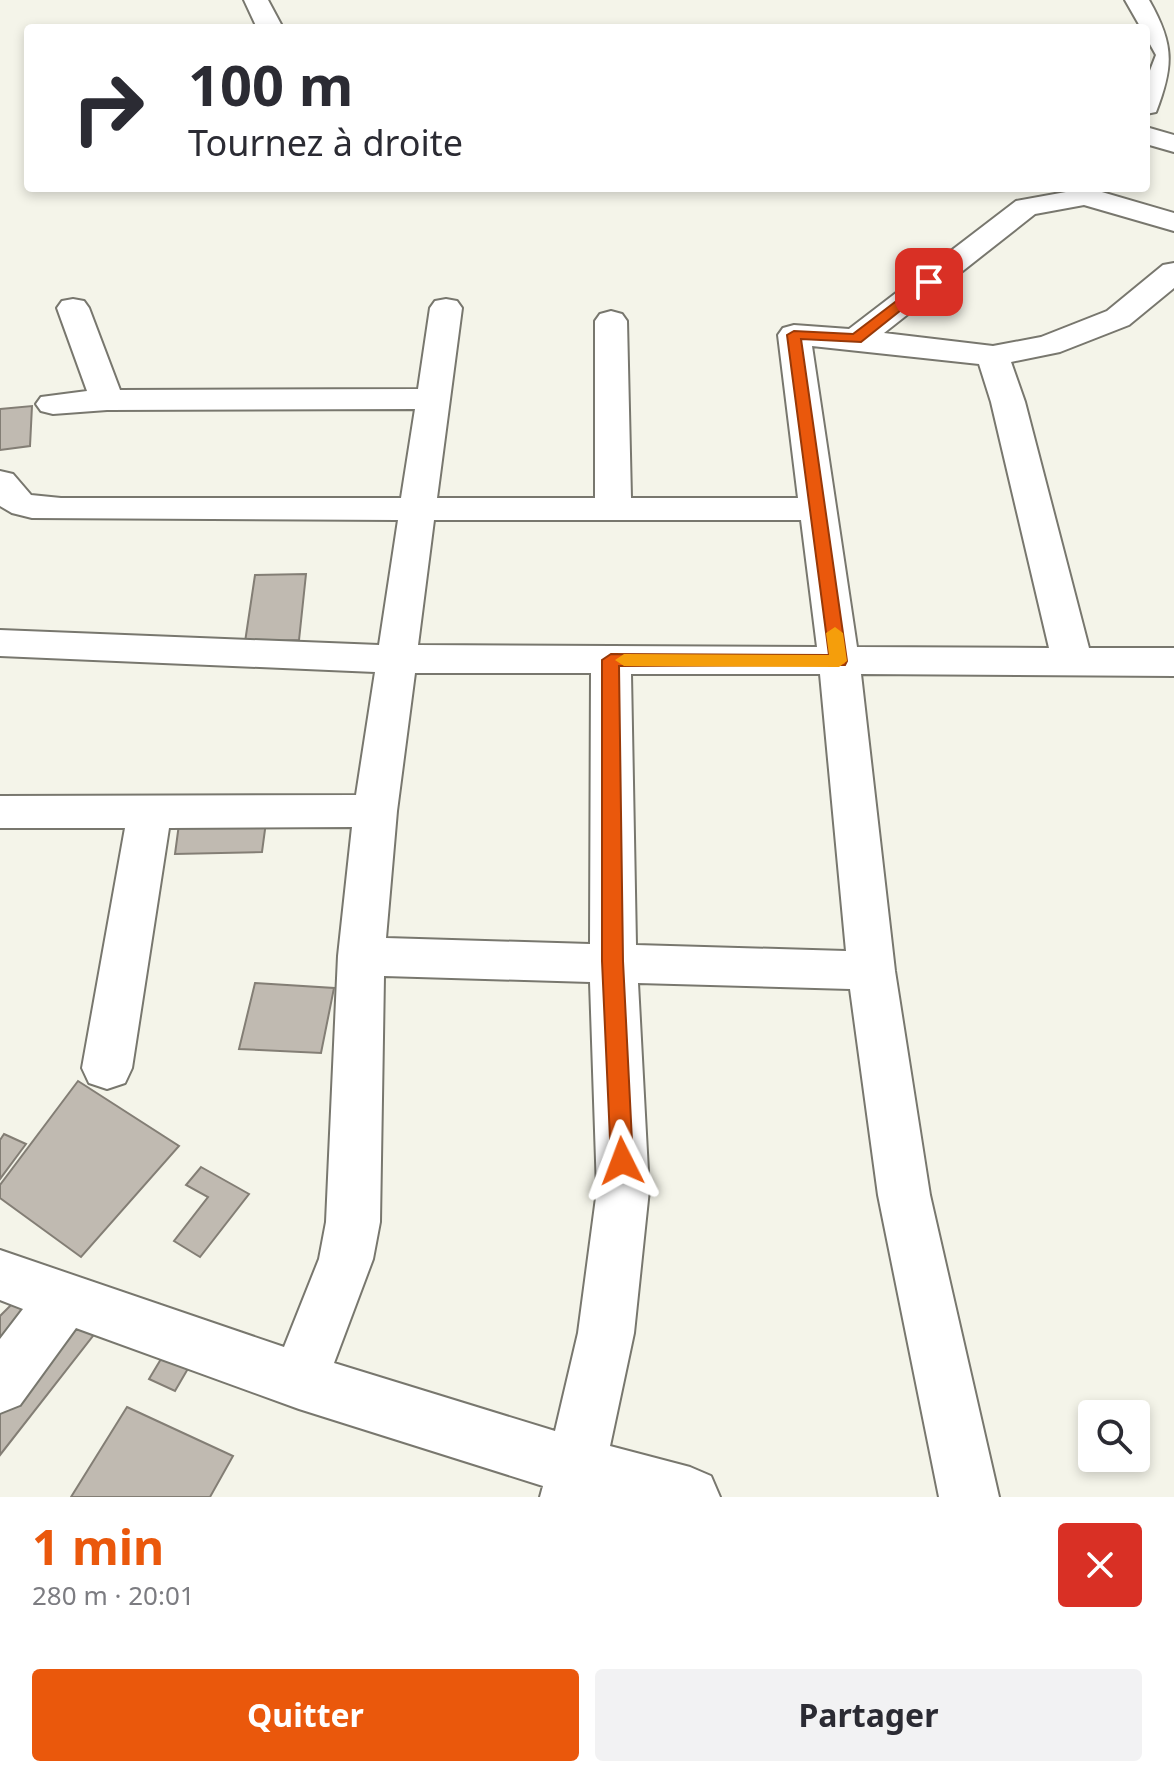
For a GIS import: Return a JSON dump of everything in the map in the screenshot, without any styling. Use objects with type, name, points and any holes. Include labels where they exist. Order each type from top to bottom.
[{"type":"street","points":[[256,0],[268,24]]},
{"type":"street","points":[[1137,0],[1169,55],[1169,64],[1150,95]]},
{"type":"street","points":[[1150,136],[1174,144]]},
{"type":"street","points":[[856,339],[1026,207],[1054,194],[1085,196],[1174,222]]},
{"type":"street","points":[[969,1497],[904,1195],[871,971],[839,661],[794,335],[856,339],[993,356],[1049,345],[1118,318],[1174,272]]},
{"type":"street","points":[[73,308],[107,400]]},
{"type":"street","points":[[299,1381],[346,1259],[353,1222],[361,956],[375,811],[446,308]]},
{"type":"street","points":[[611,321],[613,509]]},
{"type":"street","points":[[993,356],[1008,402],[1072,661]]},
{"type":"street","points":[[53,404],[107,400],[432,399]]},
{"type":"street","points":[[0,482],[14,502],[61,509],[818,509]]},
{"type":"street","points":[[0,643],[398,659],[1174,662]]},
{"type":"street","points":[[575,1483],[606,1333],[623,1190],[613,961],[611,660]]},
{"type":"street","points":[[107,1068],[150,811]]},
{"type":"street","points":[[0,812],[375,811]]},
{"type":"street","points":[[361,956],[613,961],[871,971]]},
{"type":"street","points":[[0,1275],[575,1483],[690,1497]]},
{"type":"street","points":[[0,1385],[65,1297]]},
{"type":"building","points":[[32,406],[30,446],[0,450],[0,409]]},
{"type":"building","points":[[306,574],[299,640],[245,642],[255,575]]},
{"type":"building","points":[[266,822],[262,852],[175,854],[179,824]]},
{"type":"building","points":[[255,983],[334,988],[321,1053],[239,1049]]},
{"type":"building","points":[[78,1081],[179,1146],[81,1257],[0,1198],[0,1185]]},
{"type":"building","points":[[4,1134],[26,1144],[0,1179],[0,1140]]},
{"type":"building","points":[[201,1167],[249,1194],[200,1257],[174,1241],[208,1197],[186,1185]]},
{"type":"building","points":[[14,1302],[28,1311],[0,1341],[0,1316]]},
{"type":"building","points":[[69,1316],[96,1332],[0,1455],[0,1401]]},
{"type":"building","points":[[167,1349],[193,1360],[175,1391],[149,1379]]},
{"type":"building","points":[[127,1407],[233,1456],[210,1497],[71,1497]]},
{"type":"slow traffic","points":[[624,660],[839,661],[835,633]]},
{"type":"route","points":[[622,1161],[613,961],[611,660],[839,661],[794,335],[856,339],[929,282]]}]
